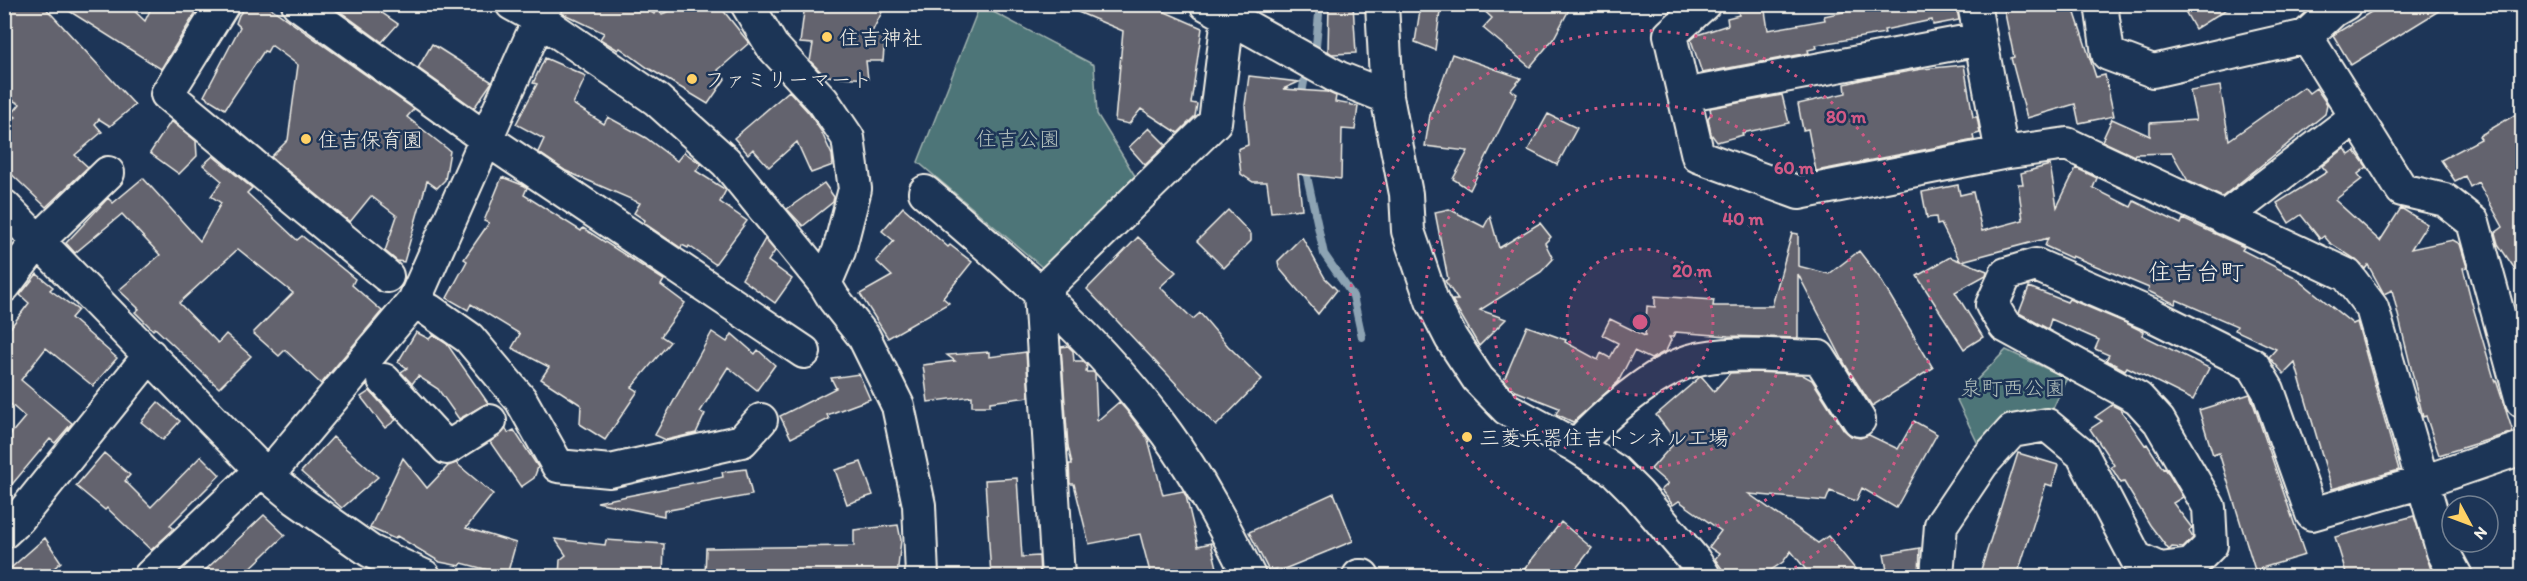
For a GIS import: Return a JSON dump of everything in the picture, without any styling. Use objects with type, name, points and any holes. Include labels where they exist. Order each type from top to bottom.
[{"type":"street","points":[[223,4],[167,94],[387,276]]},
{"type":"street","points":[[298,4],[485,138],[804,352]]},
{"type":"street","points":[[747,4],[772,46],[823,101],[848,138],[855,189],[839,251],[825,284]]},
{"type":"street","points":[[1382,4],[1388,98],[1406,194],[1408,231],[1432,301],[1451,338],[1478,379],[1507,410],[1576,446],[1615,471],[1638,494],[1694,560],[1704,576]]},
{"type":"street","points":[[1704,4],[1670,35],[1698,156],[1799,193],[2002,153],[2067,144],[2347,275],[2372,308],[2443,552],[2456,576]]},
{"type":"street","points":[[1974,4],[2002,153]]},
{"type":"street","points":[[2101,4],[2108,54],[2153,71],[2306,36],[2333,11],[2345,4]]},
{"type":"street","points":[[150,576],[265,472],[414,301],[485,138],[533,9],[657,100],[726,162],[825,284],[864,337],[898,406],[919,505],[922,576]]},
{"type":"street","points":[[1058,576],[1040,293],[1215,122],[1217,11],[1339,78],[1388,98]]},
{"type":"street","points":[[2306,36],[2402,190],[2445,200],[2473,222],[2523,401]]},
{"type":"street","points":[[1684,95],[1980,39]]},
{"type":"street","points":[[2224,218],[2356,117]]},
{"type":"street","points":[[4,286],[38,241],[108,173]]},
{"type":"street","points":[[925,192],[1061,312],[1119,374],[1167,434],[1221,521],[1249,576]]},
{"type":"street","points":[[4,206],[265,472],[373,564],[424,576]]},
{"type":"street","points":[[1937,576],[1941,525],[1982,464],[2012,431],[2047,426],[2082,454],[2136,558],[2160,569],[2191,565],[2211,545],[2209,507],[2159,421],[2145,405],[2138,398],[2005,326],[1992,305],[2006,274],[2036,265],[2152,315],[2253,365],[2268,390],[2312,514],[2423,482],[2523,448]]},
{"type":"street","points":[[429,310],[469,338],[521,400],[558,466],[610,471],[741,441],[761,420]]},
{"type":"street","points":[[4,532],[19,518],[150,355]]},
{"type":"street","points":[[1576,446],[1597,423],[1661,374],[1691,361],[1739,355],[1819,357],[1859,420]]},
{"type":"street","points":[[384,380],[447,448],[490,421]]},
{"type":"green space","name":"住吉公園","points":[[980,5],[1094,65],[1097,114],[1135,176],[1043,268],[918,162]]},
{"type":"green space","name":"泉町西公園","points":[[2006,350],[2067,378],[2050,415],[1979,446],[1957,400]]},
{"type":"building","points":[[10,4],[42,4],[135,105],[110,126],[99,119],[95,124],[102,132],[75,155],[88,167],[46,207],[4,167],[4,126],[16,117],[12,114],[20,104],[4,96],[4,15]]},
{"type":"building","points":[[58,4],[127,4],[145,21],[153,4],[201,4],[161,69]]},
{"type":"building","points":[[248,4],[265,4],[414,109],[407,117],[450,151],[445,180],[437,188],[427,181],[404,262],[397,261],[385,251],[397,216],[371,196],[350,222],[271,157],[288,140],[298,65],[271,45],[267,52],[264,51],[225,109],[204,96],[240,27],[236,23],[239,15]]},
{"type":"building","points":[[330,4],[369,4],[398,24],[382,42]]},
{"type":"building","points":[[564,4],[639,4],[654,14],[657,10],[662,14],[689,4],[718,4],[749,43],[718,70],[725,79],[708,104],[648,68],[620,48],[618,50],[600,39],[604,33],[562,13]]},
{"type":"building","points":[[805,4],[886,4],[871,34],[885,36],[883,61],[866,61],[868,79],[825,76],[810,61],[813,44],[800,43]]},
{"type":"building","points":[[1059,4],[1147,4],[1202,28],[1191,103],[1197,104],[1195,116],[1178,133],[1141,109],[1129,124],[1115,121],[1123,31]]},
{"type":"building","points":[[1329,4],[1353,4],[1356,53],[1332,54],[1328,51]]},
{"type":"building","points":[[1421,4],[1441,4],[1435,50],[1415,42]]},
{"type":"building","points":[[1477,4],[1572,4],[1554,38],[1530,67],[1483,28],[1492,18]]},
{"type":"building","points":[[1736,4],[1764,4],[1768,30],[1825,20],[1824,16],[1880,4],[1956,4],[1959,20],[1933,25],[1932,20],[1884,30],[1885,33],[1816,45],[1817,48],[1808,50],[1809,53],[1702,73],[1691,40],[1697,35],[1728,25],[1727,18],[1739,15]]},
{"type":"building","points":[[2003,4],[2072,4],[2096,77],[2105,75],[2114,116],[2079,123],[2075,104],[2027,118],[2011,58],[2014,57]]},
{"type":"building","points":[[2181,4],[2235,4],[2195,29]]},
{"type":"building","points":[[2384,4],[2450,4],[2351,65],[2333,35]]},
{"type":"building","points":[[432,44],[492,82],[474,108],[418,68]]},
{"type":"building","points":[[1452,54],[1521,78],[1511,90],[1517,94],[1470,190],[1453,179],[1468,151],[1425,146],[1430,115]]},
{"type":"building","points":[[545,58],[586,76],[573,104],[604,124],[608,117],[646,138],[677,161],[684,152],[701,164],[696,171],[726,190],[720,202],[747,221],[715,264],[689,246],[688,248],[682,245],[681,248],[644,223],[645,220],[634,213],[640,203],[566,171],[538,152],[544,139],[516,124],[537,84],[533,83]]},
{"type":"building","points":[[1964,65],[1973,117],[1977,117],[1980,133],[1973,135],[1974,140],[1816,171],[1808,129],[1803,130],[1798,104],[1846,93],[1845,84],[1865,79],[1922,69]]},
{"type":"building","points":[[1249,76],[1299,82],[1283,89],[1327,92],[1336,96],[1335,102],[1358,106],[1355,130],[1342,129],[1341,179],[1298,174],[1302,209],[1271,212],[1267,182],[1253,182],[1241,174],[1238,149],[1248,145],[1245,105]]},
{"type":"building","points":[[2220,86],[2229,140],[2304,87],[2309,93],[2316,88],[2327,104],[2325,114],[2222,197],[2188,181],[2172,153],[2135,154],[2134,156],[2102,141],[2112,119],[2150,136],[2150,123],[2196,120],[2190,91]]},
{"type":"building","points":[[789,91],[809,113],[821,131],[832,155],[833,165],[811,173],[797,142],[769,167],[753,149],[748,154],[734,138]]},
{"type":"building","points":[[1782,95],[1789,123],[1742,133],[1743,135],[1717,142],[1711,134],[1708,118],[1711,114],[1710,108]]},
{"type":"building","points":[[2523,110],[2523,281],[2498,244],[2495,233],[2503,227],[2478,182],[2470,187],[2465,176],[2455,181],[2441,160],[2481,139],[2479,136]]},
{"type":"building","points":[[1548,114],[1577,128],[1557,165],[1528,150]]},
{"type":"building","points":[[171,121],[196,141],[197,156],[179,174],[150,153]]},
{"type":"building","points":[[1149,128],[1166,145],[1145,165],[1129,147]]},
{"type":"building","points":[[2345,148],[2349,155],[2355,151],[2367,167],[2358,174],[2362,179],[2335,200],[2380,241],[2401,208],[2427,224],[2411,249],[2453,240],[2460,244],[2467,267],[2463,268],[2473,307],[2495,382],[2496,380],[2513,432],[2439,455],[2426,416],[2423,417],[2392,290],[2384,294],[2368,265],[2365,269],[2324,236],[2320,239],[2301,215],[2289,223],[2277,203],[2327,172],[2322,166]]},
{"type":"building","points":[[213,156],[252,188],[247,193],[297,240],[302,236],[355,279],[352,285],[382,311],[321,384],[285,350],[279,356],[253,333],[293,293],[238,249],[179,303],[218,343],[226,334],[251,356],[219,388],[155,328],[153,330],[135,312],[139,309],[119,290],[160,255],[122,214],[75,253],[66,243],[108,198],[113,203],[143,178],[200,241],[221,203],[211,196],[222,181],[203,165]]},
{"type":"building","points":[[2050,165],[2057,207],[2076,168],[2097,178],[2093,188],[2131,207],[2134,201],[2181,224],[2183,219],[2244,247],[2242,250],[2295,277],[2353,324],[2357,322],[2399,470],[2332,489],[2295,363],[2284,374],[2269,357],[2276,349],[2235,330],[2237,326],[2177,300],[2175,304],[2148,291],[2149,288],[2045,246],[2048,238],[1962,261],[1987,271],[1986,275],[1955,292],[1983,337],[1964,349],[1917,276],[1950,257],[1960,261],[1941,224],[1937,225],[1936,217],[1927,218],[1922,192],[1958,185],[1960,195],[1973,192],[1982,231],[2023,220],[2018,184],[2023,184],[2021,173]]},
{"type":"building","points":[[502,177],[525,186],[527,188],[524,195],[581,231],[583,228],[664,280],[661,285],[685,303],[661,336],[670,342],[632,387],[638,391],[605,440],[580,424],[581,405],[541,379],[549,367],[512,348],[520,334],[471,304],[468,310],[447,298],[467,261],[464,259],[489,223],[484,221]]},
{"type":"building","points":[[824,183],[834,197],[833,202],[803,226],[787,209]]},
{"type":"building","points":[[903,207],[948,247],[950,245],[972,262],[943,298],[949,303],[888,338],[860,294],[892,276],[876,261],[894,241],[882,231]]},
{"type":"building","points":[[1449,209],[1484,227],[1490,216],[1499,248],[1540,223],[1551,237],[1545,243],[1553,259],[1541,272],[1480,310],[1506,319],[1479,346],[1452,300],[1458,300],[1445,281],[1448,279],[1435,212]]},
{"type":"building","points":[[1228,210],[1251,234],[1251,241],[1224,268],[1197,241]]},
{"type":"building","points":[[1792,233],[1798,234],[1798,266],[1829,274],[1859,251],[1879,277],[1933,368],[1872,406],[1846,366],[1798,274],[1798,338],[1675,332],[1673,337],[1669,337],[1671,340],[1666,351],[1651,359],[1634,351],[1618,382],[1573,422],[1556,414],[1559,408],[1513,390],[1504,380],[1527,326],[1566,340],[1565,342],[1598,360],[1601,353],[1610,358],[1618,343],[1602,335],[1610,319],[1645,336],[1647,306],[1655,307],[1655,296],[1714,300],[1713,306],[1772,306]]},
{"type":"building","points":[[1138,237],[1176,272],[1160,287],[1193,319],[1200,313],[1228,346],[1262,379],[1216,426],[1087,289]]},
{"type":"building","points":[[1302,237],[1325,278],[1337,290],[1318,314],[1279,268],[1278,261]]},
{"type":"building","points":[[765,239],[775,251],[768,261],[792,279],[775,303],[742,279]]},
{"type":"building","points":[[37,274],[53,287],[50,290],[78,310],[71,318],[117,358],[93,386],[46,348],[21,380],[72,423],[55,443],[50,439],[4,494],[4,442],[25,417],[6,400],[4,402],[4,336],[29,303],[20,295]]},
{"type":"building","points":[[2029,287],[2067,302],[2069,299],[2126,323],[2144,332],[2142,335],[2209,368],[2193,400],[2127,367],[2125,370],[2106,360],[2109,355],[2095,349],[2099,340],[2051,319],[2048,329],[2019,313]]},
{"type":"building","points":[[416,332],[429,339],[433,335],[447,344],[488,403],[459,419],[438,389],[418,376],[412,384],[401,372],[407,368],[398,362]]},
{"type":"building","points":[[712,332],[727,342],[732,334],[755,354],[758,350],[775,365],[757,390],[728,367],[700,412],[705,414],[696,433],[666,440],[655,435]]},
{"type":"building","points":[[1068,346],[1073,351],[1074,361],[1082,361],[1087,365],[1086,372],[1095,374],[1097,421],[1119,402],[1127,411],[1148,439],[1163,495],[1183,491],[1186,496],[1198,546],[1211,543],[1219,576],[1151,576],[1140,534],[1089,544],[1074,484],[1070,484],[1069,464],[1072,464],[1068,446],[1061,347]]},
{"type":"building","points":[[989,352],[989,357],[1026,352],[1029,397],[990,402],[990,406],[972,406],[972,396],[928,402],[923,365],[955,361],[947,355]]},
{"type":"building","points":[[1730,373],[1801,374],[1812,380],[1844,430],[1851,436],[1860,438],[1869,435],[1898,449],[1914,421],[1937,434],[1896,508],[1862,488],[1856,501],[1830,491],[1826,501],[1749,494],[1818,543],[1828,536],[1861,576],[1811,576],[1791,551],[1783,562],[1762,576],[1727,576],[1715,559],[1719,554],[1709,547],[1721,531],[1679,501],[1673,505],[1661,490],[1668,484],[1651,469],[1676,441],[1656,415],[1700,377],[1714,391]]},
{"type":"building","points":[[859,374],[870,399],[827,415],[829,419],[791,438],[780,416],[836,388],[831,378]]},
{"type":"building","points":[[370,391],[396,420],[385,428],[361,397]]},
{"type":"building","points":[[2250,394],[2305,555],[2255,570],[2219,453],[2213,455],[2199,410]]},
{"type":"building","points":[[158,402],[180,421],[163,440],[141,422]]},
{"type":"building","points":[[2112,405],[2120,409],[2163,469],[2165,468],[2183,497],[2173,503],[2192,528],[2189,531],[2193,538],[2183,548],[2172,547],[2169,550],[2150,525],[2124,482],[2121,483],[2111,467],[2114,465],[2090,429],[2102,421],[2095,417]]},
{"type":"building","points":[[506,429],[508,433],[514,430],[538,467],[534,478],[521,487],[490,442]]},
{"type":"building","points":[[333,437],[378,477],[342,508],[301,472]]},
{"type":"building","points":[[104,453],[130,475],[125,481],[151,507],[201,456],[220,475],[170,525],[174,529],[151,550],[107,508],[105,510],[76,486]]},
{"type":"building","points":[[2018,453],[2058,465],[2052,486],[2046,484],[2017,576],[1979,576]]},
{"type":"building","points":[[403,458],[427,488],[448,466],[456,463],[493,494],[466,528],[516,543],[507,575],[462,563],[460,566],[440,562],[397,536],[395,539],[370,528]]},
{"type":"building","points":[[861,462],[873,495],[847,504],[835,470]]},
{"type":"building","points":[[746,469],[752,495],[664,511],[664,516],[597,502],[723,477],[722,472]]},
{"type":"building","points":[[1017,478],[1022,557],[1039,556],[1040,576],[991,576],[985,480]]},
{"type":"building","points":[[1334,493],[1353,541],[1277,572],[1276,569],[1269,571],[1249,532]]},
{"type":"building","points":[[264,515],[285,535],[242,576],[199,576]]},
{"type":"building","points":[[2414,516],[2433,576],[2347,576],[2335,537]]},
{"type":"building","points":[[1561,522],[1592,548],[1570,576],[1519,576]]},
{"type":"building","points":[[898,525],[901,540],[897,576],[705,576],[706,548],[854,546],[854,530]]},
{"type":"building","points":[[45,538],[61,562],[45,576],[39,569],[30,576],[4,576],[4,574]]},
{"type":"building","points":[[555,539],[605,545],[606,540],[664,544],[663,576],[559,576],[560,560],[566,555]]},
{"type":"building","points":[[1920,548],[1919,576],[1888,576],[1884,554]]},
{"type":"waterway","points":[[1316,45],[1320,4]]},
{"type":"waterway","points":[[1301,99],[1304,82]]},
{"type":"waterway","points":[[1305,167],[1324,254],[1353,296],[1362,337]]},
{"type":"place","name":"住吉神社","points":[[827,37]]},
{"type":"place","name":"ファミリーマート","points":[[692,79]]},
{"type":"place","name":"住吉保育園","points":[[306,139]]},
{"type":"place","name":"三菱兵器住吉トンネル工場","points":[[1467,437]]},
{"type":"district","name":"住吉台町","points":[[2196,271]]}]
